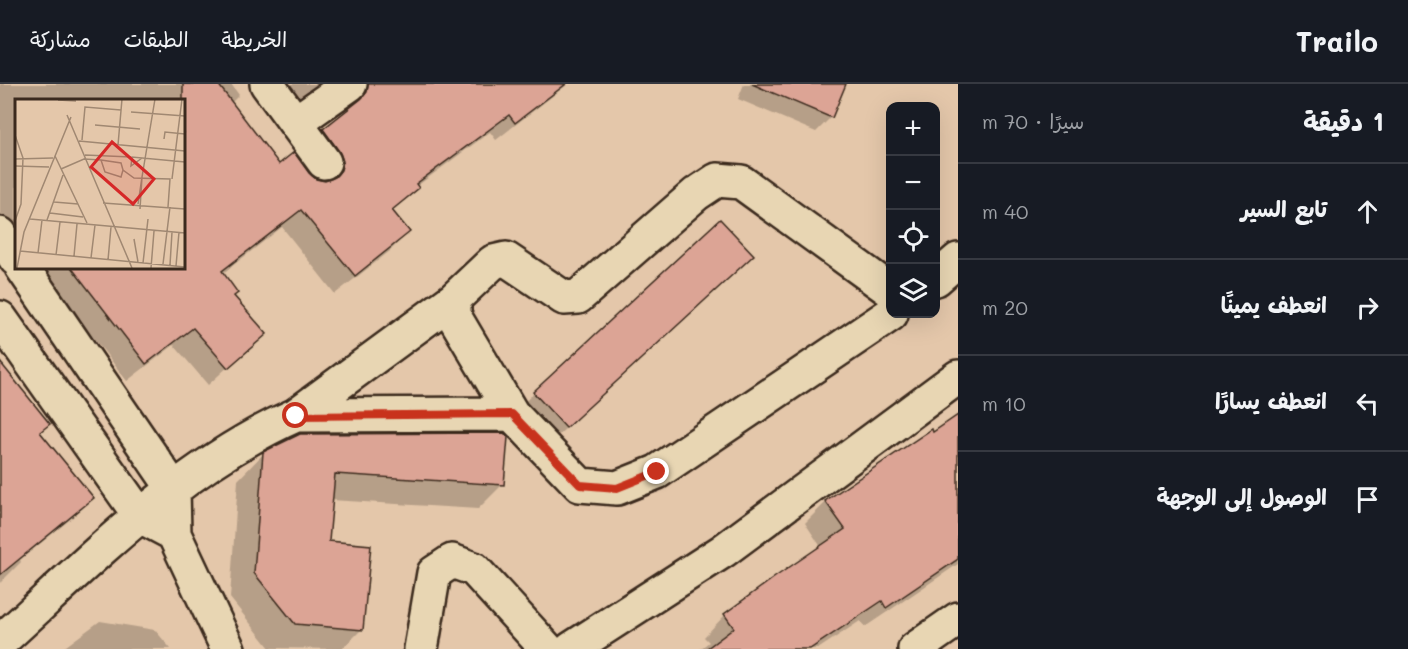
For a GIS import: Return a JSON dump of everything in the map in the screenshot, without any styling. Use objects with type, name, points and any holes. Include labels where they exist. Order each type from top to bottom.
[{"type":"street","points":[[267,84],[324,162]]},
{"type":"street","points":[[296,122],[350,84]]},
{"type":"street","points":[[0,642],[173,488],[239,444],[296,416],[454,299],[493,262],[506,259],[564,298],[578,297],[696,194],[717,180],[741,182],[886,286]]},
{"type":"street","points":[[0,234],[15,257]]},
{"type":"street","points":[[940,276],[958,260]]},
{"type":"street","points":[[23,268],[173,488],[174,534],[228,649]]},
{"type":"street","points":[[454,299],[454,316],[512,414],[580,485],[617,488],[657,472],[886,317]]},
{"type":"street","points":[[0,318],[140,516],[174,534]]},
{"type":"street","points":[[571,649],[723,551],[958,376]]},
{"type":"street","points":[[296,416],[512,414]]},
{"type":"street","points":[[421,649],[434,573],[452,561],[474,569],[547,649]]},
{"type":"street","points":[[915,649],[958,619]]},
{"type":"building","points":[[183,84],[218,84],[279,164],[294,152],[309,173],[316,179],[325,181],[335,177],[341,170],[343,161],[339,151],[323,129],[361,99],[367,92],[368,84],[566,84],[515,123],[509,115],[416,184],[419,188],[392,210],[410,232],[355,276],[301,210],[222,271],[238,293],[234,296],[267,334],[228,368],[193,328],[146,364],[72,268],[184,268]]},
{"type":"building","points":[[752,84],[846,84],[832,118]]},
{"type":"building","points":[[720,219],[754,255],[566,428],[533,392]]},
{"type":"building","points":[[0,362],[50,424],[40,432],[94,498],[0,575]]},
{"type":"building","points":[[958,415],[958,559],[886,608],[882,601],[810,649],[706,649],[734,628],[724,614],[845,529],[825,501],[932,429],[933,432]]},
{"type":"building","points":[[504,433],[508,437],[504,485],[335,474],[329,541],[371,545],[363,630],[295,624],[254,573],[263,452],[300,434]]},
{"type":"route","points":[[296,416],[512,414],[580,485],[617,488],[657,472]]}]
